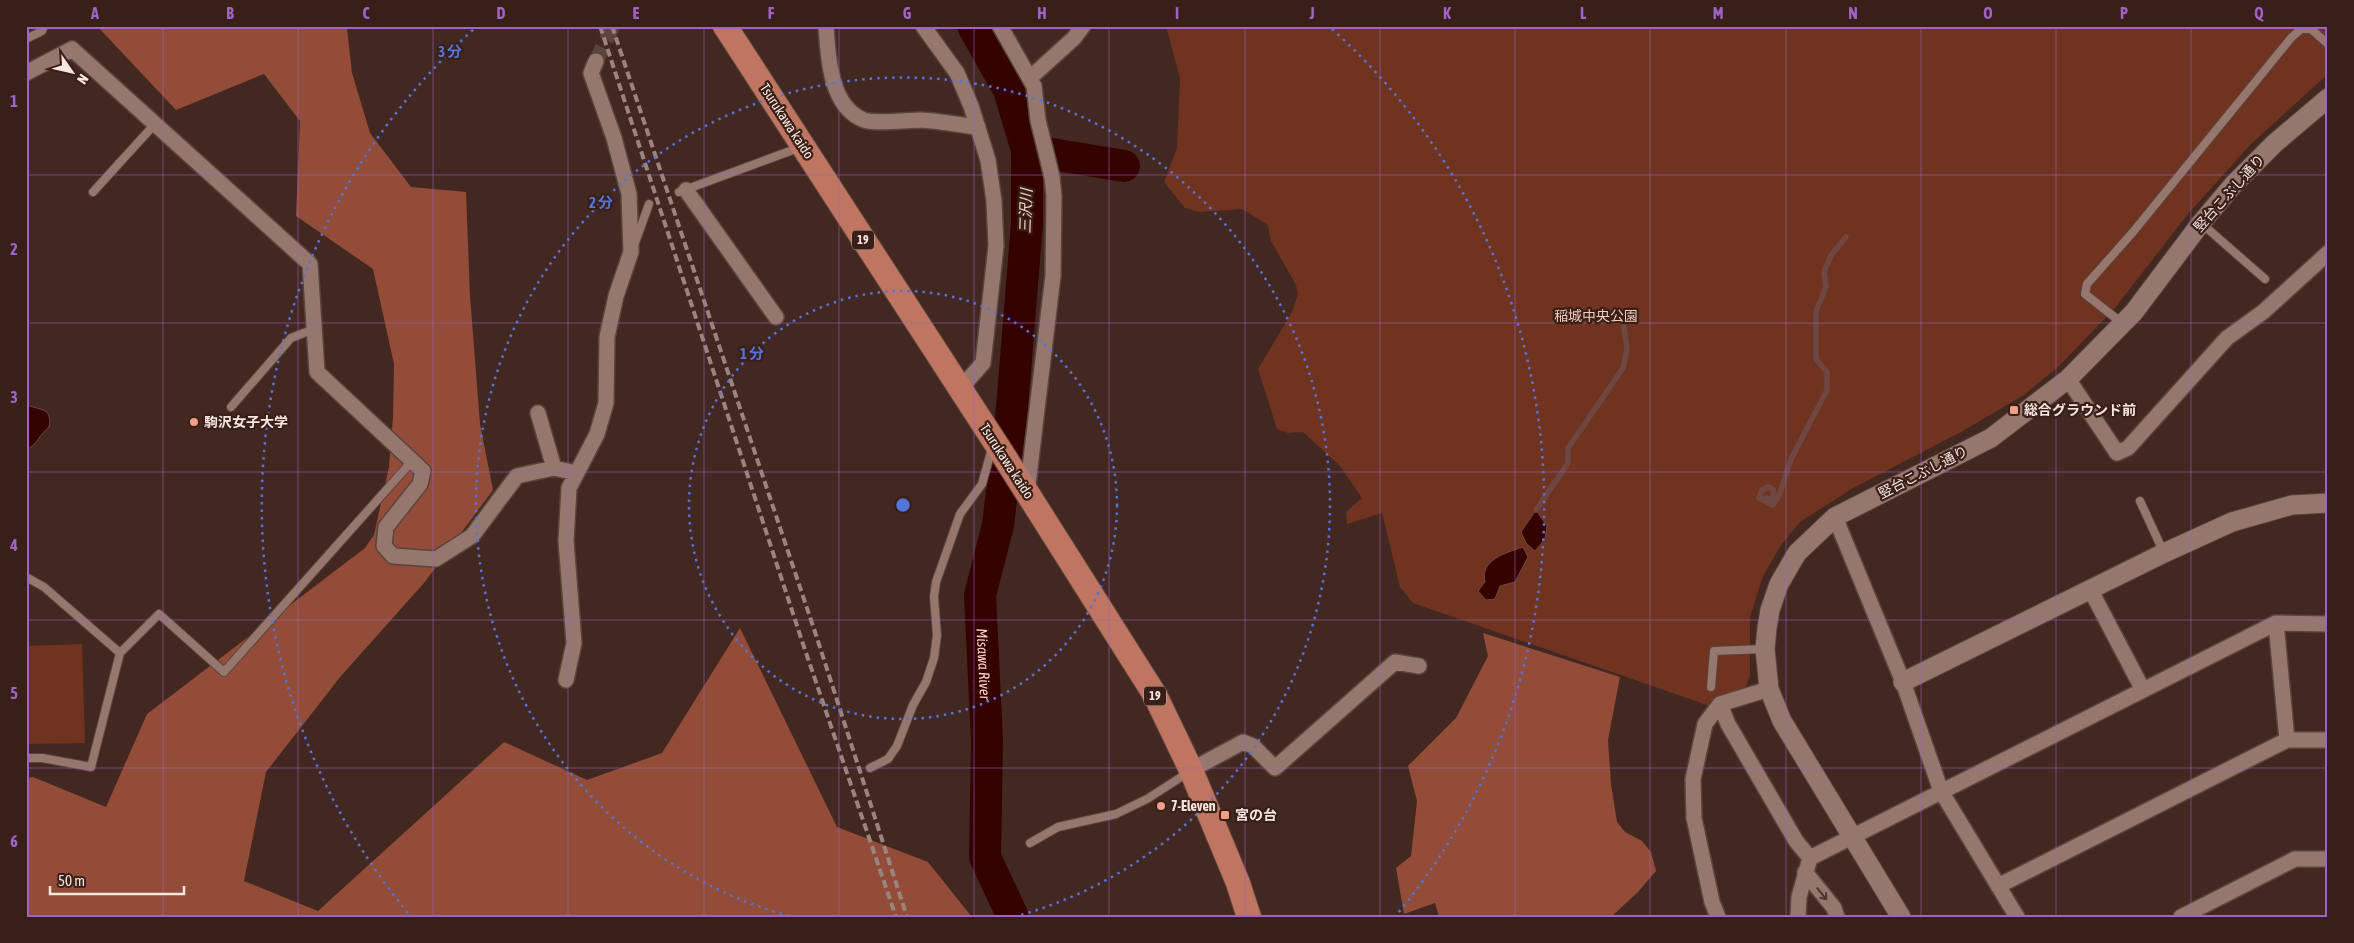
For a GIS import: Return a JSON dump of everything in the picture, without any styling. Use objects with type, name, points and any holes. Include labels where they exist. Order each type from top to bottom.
[{"type":"main road","name":"Tsurukawa kaido","points":[[725,26],[998,447],[1154,695],[1191,770],[1238,883],[1249,917]]},
{"type":"street","points":[[826,26],[828,60],[837,90],[846,108],[864,121],[922,120],[978,127]]},
{"type":"street","points":[[923,26],[956,73],[978,127],[988,160],[994,200],[996,246],[983,363],[960,389]]},
{"type":"street","points":[[1000,26],[1034,86],[1040,128],[1052,177],[1053,276],[1027,493]]},
{"type":"street","points":[[1030,78],[1074,38],[1084,26]]},
{"type":"street","points":[[26,73],[72,49],[310,264],[317,372],[423,471],[420,484],[386,528],[384,546],[393,556],[436,559],[472,536],[517,476],[554,468],[576,473]]},
{"type":"street","points":[[566,680],[574,643],[566,541],[569,488],[597,434],[606,403],[607,337],[616,296],[631,252],[628,194],[614,138],[591,74],[596,61]]},
{"type":"street","name":"竪台こぶし通り","points":[[1901,917],[1782,721],[1769,690],[1765,649],[1770,610],[1779,584],[1797,553],[1835,517],[1991,438],[2068,379],[2124,324],[2201,223],[2233,185],[2275,143],[2326,105]]},
{"type":"street","points":[[682,191],[776,316]]},
{"type":"street","points":[[2068,379],[2117,453],[2128,448],[2228,338],[2263,312],[2328,253]]},
{"type":"street","points":[[538,413],[554,468]]},
{"type":"street","points":[[1903,682],[2164,553],[2232,522],[2292,505],[2328,503]]},
{"type":"street","points":[[1835,517],[1903,682],[1941,791],[2017,917]]},
{"type":"street","points":[[2090,589],[2143,690]]},
{"type":"street","points":[[2276,622],[2287,740]]},
{"type":"street","points":[[1798,917],[1799,897],[1810,858],[2276,622],[2328,624]]},
{"type":"street","points":[[1191,770],[1243,742],[1253,746],[1275,768],[1395,662],[1419,666]]},
{"type":"street","points":[[1718,917],[1712,902],[1694,818],[1693,778],[1705,724],[1720,704],[1769,690]]},
{"type":"street","points":[[1720,704],[1728,724],[1791,833],[1810,858]]},
{"type":"street","points":[[1998,886],[2287,740],[2328,740]]},
{"type":"street","points":[[2181,917],[2295,859],[2328,859]]},
{"type":"street","points":[[1805,872],[1834,908],[1837,917]]},
{"type":"lane","points":[[26,39],[42,31],[44,26]]},
{"type":"lane","points":[[2124,324],[2085,294],[2087,284],[2133,232],[2291,38],[2301,29],[2311,29],[2328,44]]},
{"type":"lane","points":[[93,192],[154,125]]},
{"type":"lane","points":[[682,191],[803,146]]},
{"type":"lane","points":[[631,252],[648,204]]},
{"type":"lane","points":[[2201,223],[2265,279]]},
{"type":"lane","points":[[231,407],[292,338],[314,329]]},
{"type":"lane","points":[[870,768],[888,758],[892,752],[913,705],[926,682],[934,658],[937,635],[934,597],[936,582],[960,514],[982,484],[998,447]]},
{"type":"lane","points":[[26,758],[42,758],[91,767],[120,653],[159,614],[224,672],[413,460]]},
{"type":"lane","points":[[2140,501],[2164,553]]},
{"type":"lane","points":[[26,577],[44,586],[120,653]]},
{"type":"lane","points":[[1711,687],[1714,651],[1765,649]]},
{"type":"lane","points":[[1030,843],[1058,827],[1124,810],[1147,799],[1191,770]]},
{"type":"green space","name":"稲城中央公園","points":[[1166,26],[2328,26],[2328,74],[2250,145],[2187,215],[2115,308],[2059,366],[2024,395],[1961,432],[1853,488],[1800,522],[1781,545],[1763,576],[1750,617],[1750,676],[1746,687],[1720,696],[1710,706],[1413,603],[1400,587],[1382,513],[1347,524],[1346,512],[1362,498],[1340,466],[1303,432],[1288,433],[1277,429],[1258,369],[1292,312],[1298,294],[1296,285],[1271,241],[1268,225],[1242,209],[1199,212],[1185,208],[1164,182],[1177,148],[1180,78]]},
{"type":"green space","points":[[82,644],[85,743],[26,744],[26,646]]},
{"type":"shaded area","points":[[97,26],[353,26],[347,29],[352,73],[370,133],[411,187],[466,192],[470,296],[480,424],[493,490],[424,583],[341,676],[266,772],[244,881],[318,911],[504,742],[587,780],[662,753],[740,628],[837,827],[928,862],[972,917],[26,917],[26,778],[33,777],[106,807],[147,714],[365,548],[374,535],[389,467],[393,417],[394,364],[373,269],[296,216],[300,121],[264,74],[176,110]]},
{"type":"shaded area","points":[[26,404],[47,412],[50,420],[49,427],[33,446],[26,450]]},
{"type":"shaded area","points":[[1536,510],[1547,526],[1545,539],[1535,551],[1526,543],[1521,532]]},
{"type":"shaded area","points":[[1523,547],[1528,557],[1515,582],[1500,586],[1495,599],[1486,600],[1478,591],[1485,582],[1484,574],[1486,568],[1495,558]]},
{"type":"shaded area","points":[[1483,633],[1620,677],[1608,740],[1611,784],[1617,822],[1625,832],[1642,841],[1651,852],[1656,871],[1638,892],[1611,917],[1439,917],[1435,903],[1404,914],[1396,868],[1411,856],[1417,801],[1408,766],[1456,718],[1488,656]]},
{"type":"waterway","name":"Misawa River","points":[[973,26],[1009,90],[1027,150],[1027,223],[1012,408],[998,525],[980,595],[987,741],[985,857],[1013,917]]},
{"type":"waterway","points":[[1027,150],[1124,166]]},
{"type":"waterway","points":[[1766,498],[1771,499],[1774,495],[1773,489],[1768,487],[1762,490],[1759,498],[1773,505],[1779,496],[1791,459],[1827,390],[1827,372],[1816,359],[1816,311],[1826,287],[1824,271],[1832,254],[1846,237]]},
{"type":"waterway","points":[[1536,510],[1568,463],[1568,448],[1623,368],[1627,349],[1622,313]]},
{"type":"tunnel","points":[[596,61],[613,26]]},
{"type":"railway","points":[[600,26],[802,641],[896,917]]},
{"type":"railway","points":[[612,26],[816,635],[907,917]]},
{"type":"place","name":"総合グラウンド前","points":[[2014,410]]},
{"type":"place","name":"駒沢女子大学","points":[[194,422]]},
{"type":"place","name":"7-Eleven","points":[[1161,806]]},
{"type":"place","name":"宮の台","points":[[1225,815]]},
{"type":"water label","name":"三沢川","points":[[1026,211]]}]
